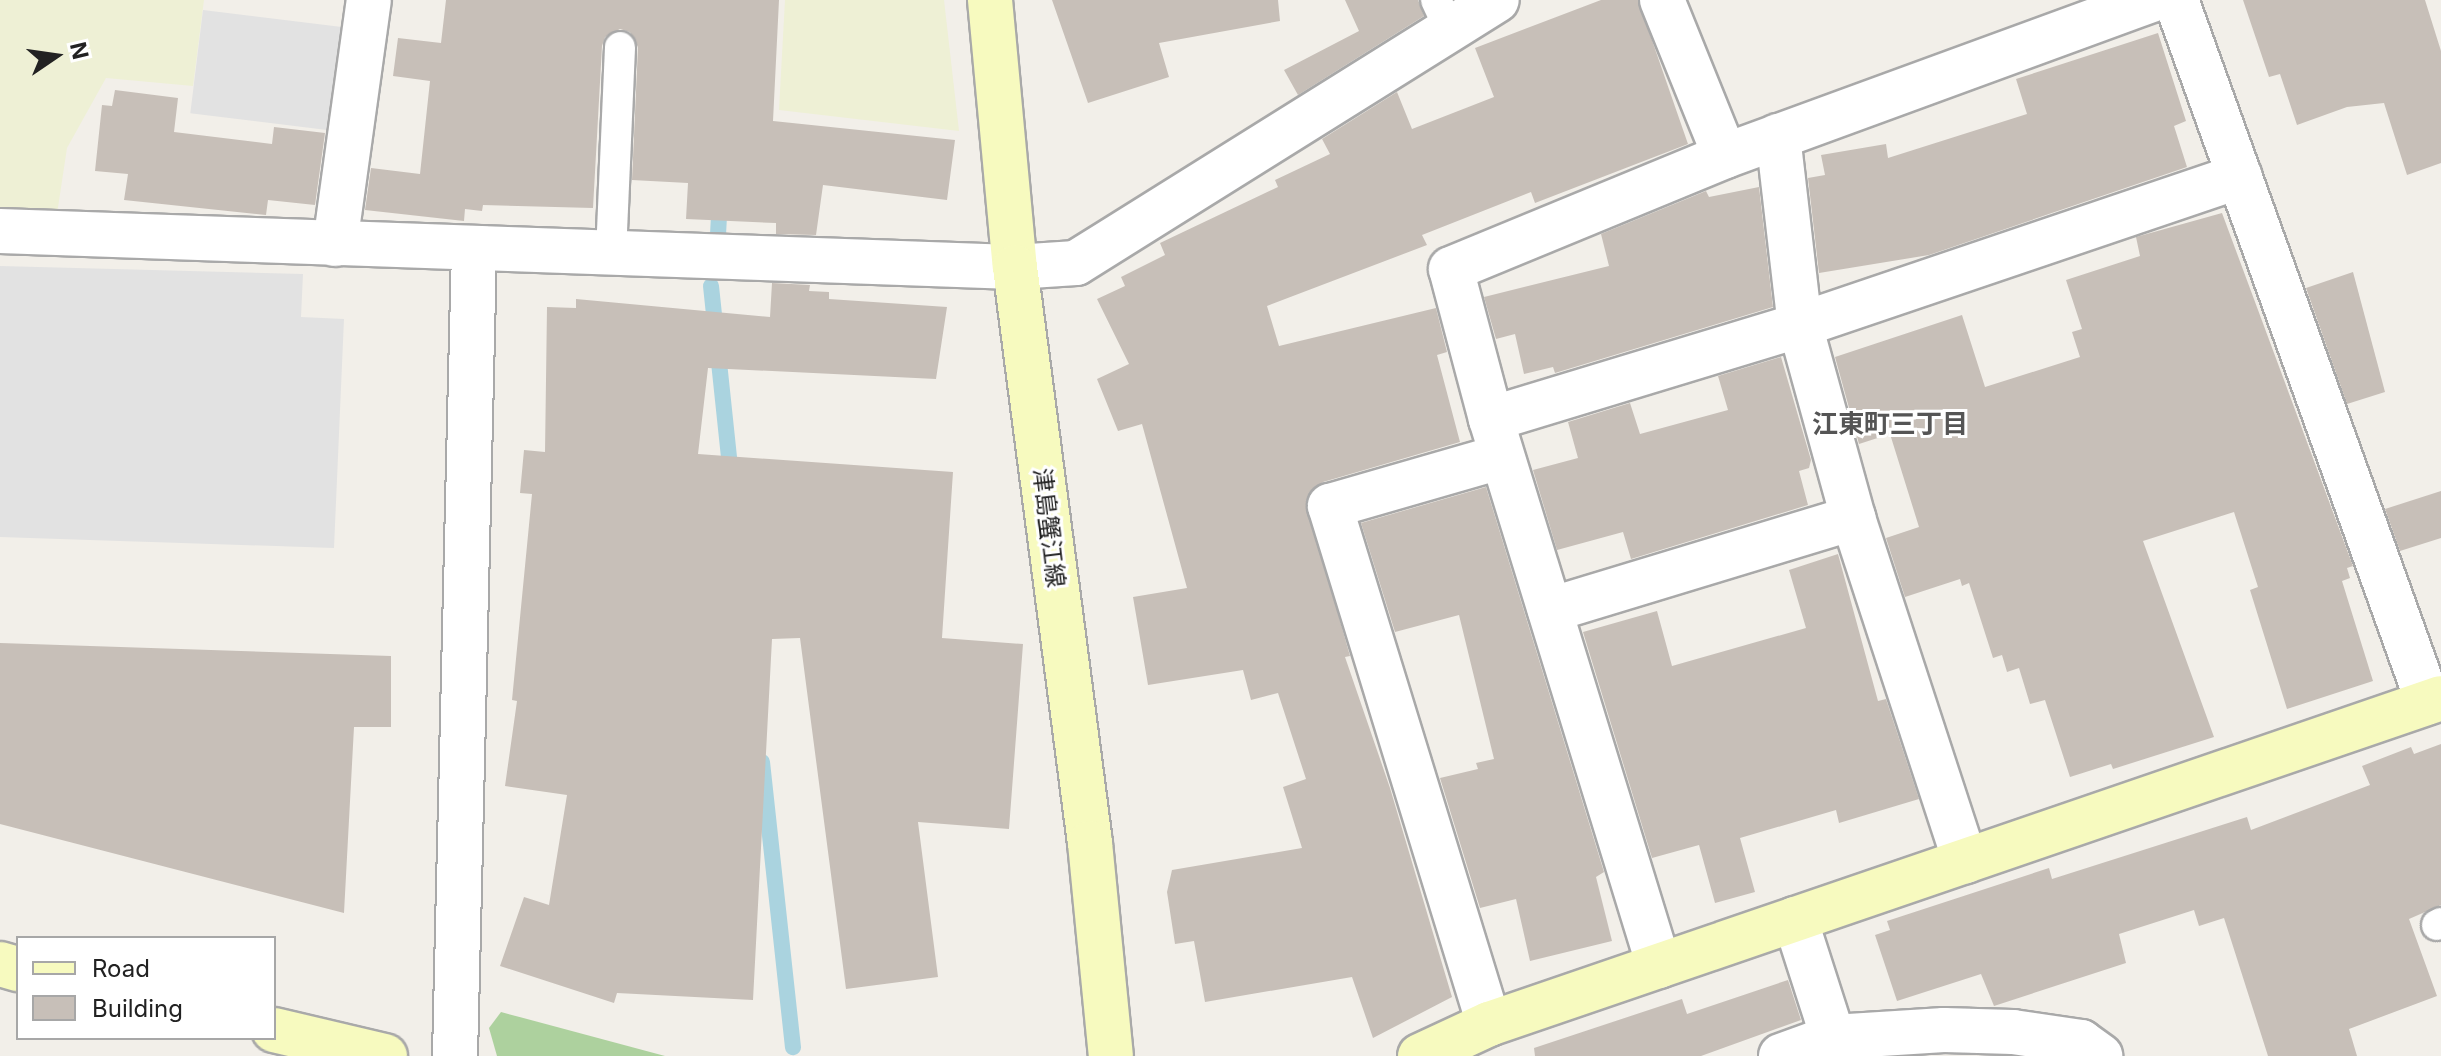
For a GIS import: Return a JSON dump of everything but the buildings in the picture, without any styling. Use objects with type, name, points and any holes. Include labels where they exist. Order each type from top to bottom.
[{"type":"street","points":[[335,244],[369,0]]},
{"type":"street","name":"津島蟹江線","points":[[990,0],[1015,267],[1090,843],[1111,1056]]},
{"type":"street","points":[[0,231],[1015,267],[1076,263],[1444,16],[1497,0]]},
{"type":"street","points":[[1662,0],[1725,156]]},
{"type":"street","points":[[1659,966],[1496,438],[1451,269],[1725,156],[2151,0]]},
{"type":"street","points":[[1420,1056],[1489,1024],[2435,700],[2176,0]]},
{"type":"street","points":[[1778,136],[1800,325],[1853,518],[1965,861]]},
{"type":"street","points":[[1489,1024],[1330,506],[1496,438],[1800,325],[2239,176]]},
{"type":"street","points":[[455,1056],[474,249]]},
{"type":"street","points":[[1550,610],[1853,518]]},
{"type":"street","points":[[1795,919],[1836,1046]]},
{"type":"street","points":[[276,1030],[385,1056]]},
{"type":"street","points":[[1781,1056],[1836,1046],[1883,1031],[2013,1032],[2081,1042],[2100,1056]]},
{"type":"lane","points":[[611,254],[620,47]]},
{"type":"green space","points":[[0,0],[204,0],[193,86],[106,78],[67,148],[57,214],[0,212]]},
{"type":"green space","points":[[785,0],[944,0],[959,131],[779,110]]},
{"type":"green space","points":[[501,1012],[665,1056],[497,1056],[489,1028]]},
{"type":"shaded area","points":[[203,10],[350,28],[337,131],[190,113]]},
{"type":"shaded area","points":[[0,266],[303,274],[301,317],[344,319],[334,548],[0,537]]},
{"type":"waterway","points":[[718,235],[720,200]]},
{"type":"waterway","points":[[711,286],[731,477]]},
{"type":"waterway","points":[[762,762],[793,1047]]},
{"type":"district","name":"江東町三丁目","points":[[1890,424]]}]
